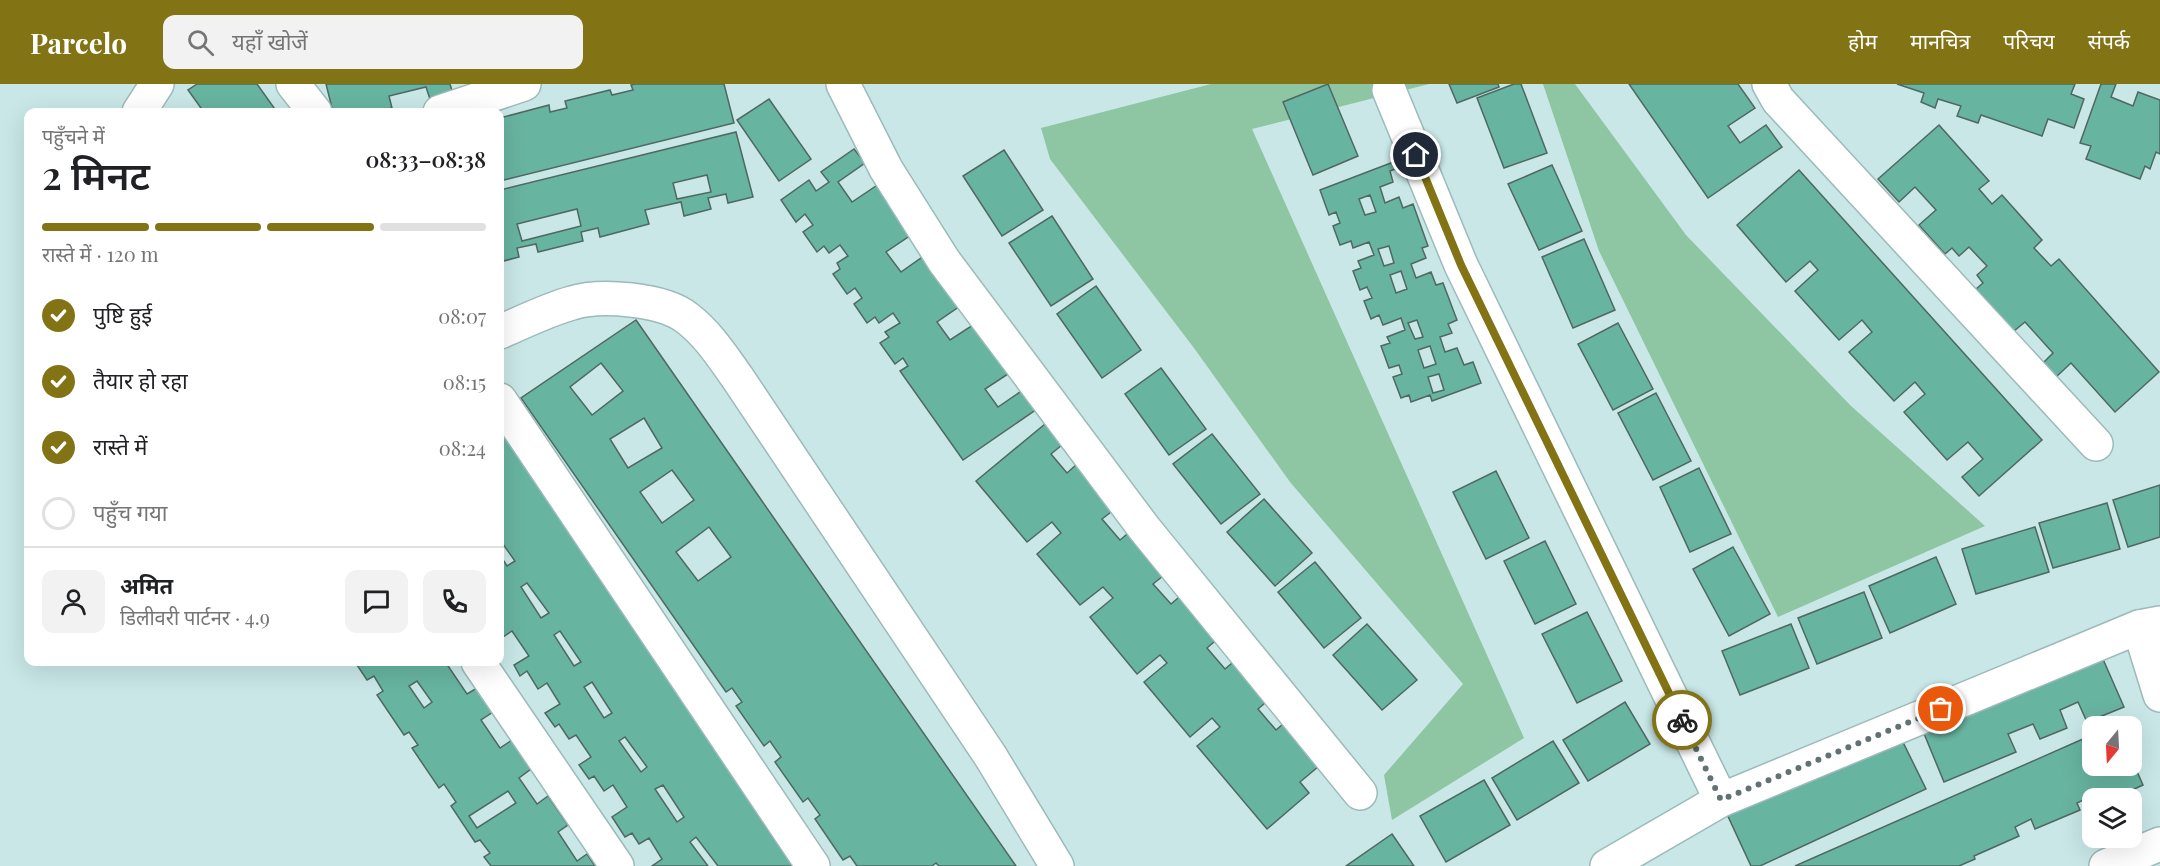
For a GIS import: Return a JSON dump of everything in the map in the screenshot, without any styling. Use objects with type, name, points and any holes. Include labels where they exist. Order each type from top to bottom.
[{"type":"street","points":[[142,108],[157,84]]},
{"type":"street","points":[[292,84],[312,108]]},
{"type":"street","points":[[452,108],[524,84]]},
{"type":"street","points":[[843,84],[886,169],[944,261],[1144,528],[1360,793]]},
{"type":"street","points":[[1769,84],[1778,100],[2096,444]]},
{"type":"street","points":[[1389,90],[1466,275],[1721,800]]},
{"type":"street","points":[[504,330],[573,302],[610,298],[650,303],[686,316],[712,342],[737,377],[991,757],[1057,866]]},
{"type":"street","points":[[504,406],[813,866]]},
{"type":"street","points":[[1607,866],[1721,800],[2150,625],[2160,695]]},
{"type":"street","points":[[481,666],[617,866]]},
{"type":"street","points":[[2106,866],[2160,844]]},
{"type":"green space","points":[[1211,84],[1429,84],[1252,129],[1524,738],[1392,820],[1384,775],[1463,684],[1290,482],[1194,348],[1050,159],[1041,128]]},
{"type":"green space","points":[[1543,84],[1575,84],[1686,235],[1850,405],[1985,526],[1778,617],[1599,251]]},
{"type":"building","points":[[197,84],[257,84],[274,108],[201,108],[188,90]]},
{"type":"building","points":[[326,84],[450,84],[453,94],[430,99],[426,87],[389,96],[392,108],[332,108]]},
{"type":"building","points":[[724,84],[734,123],[504,180],[504,117],[549,105],[550,112],[567,108],[565,101],[610,90],[612,95],[633,90],[631,85]]},
{"type":"building","points":[[1328,84],[1358,156],[1313,175],[1283,102]]},
{"type":"building","points":[[1449,84],[1498,84],[1499,87],[1457,103]]},
{"type":"building","points":[[1514,84],[1521,84],[1547,153],[1504,168],[1477,98]]},
{"type":"building","points":[[1629,84],[1738,84],[1755,108],[1728,126],[1740,143],[1766,125],[1782,147],[1708,198]]},
{"type":"building","points":[[1897,84],[2075,84],[2071,94],[2084,99],[2074,128],[2048,119],[2042,136],[1981,115],[1978,123],[1957,116],[1961,106],[1938,99],[1935,108],[1921,102],[1924,93]]},
{"type":"building","points":[[2101,84],[2116,84],[2111,97],[2133,106],[2138,92],[2160,100],[2160,154],[2156,152],[2150,169],[2145,166],[2140,179],[2086,159],[2091,146],[2080,143]]},
{"type":"building","points":[[769,99],[811,159],[779,181],[737,120]]},
{"type":"building","points":[[1939,125],[1989,181],[1979,189],[1992,204],[2002,195],[2042,240],[2034,248],[2051,266],[2059,259],[2159,372],[2115,412],[2071,363],[2056,377],[2043,363],[2053,353],[2025,322],[2014,331],[1976,289],[1983,283],[1977,275],[1987,266],[1969,247],[1959,256],[1952,248],[1945,254],[1919,225],[1936,210],[1915,187],[1899,202],[1878,179]]},
{"type":"building","points":[[736,132],[753,197],[728,203],[726,194],[708,198],[711,209],[684,216],[681,202],[645,210],[649,224],[600,237],[598,228],[581,232],[583,241],[538,252],[536,244],[517,248],[519,257],[504,261],[504,189]],"holes":[[[707,175],[711,192],[677,199],[673,183]],[[577,209],[581,226],[522,241],[517,224]]]},
{"type":"building","points":[[854,149],[865,163],[838,182],[852,202],[879,184],[914,233],[886,252],[901,272],[928,253],[963,304],[937,322],[950,340],[976,323],[1011,372],[985,389],[998,407],[1023,390],[1037,409],[963,460],[900,371],[908,366],[903,358],[895,364],[880,343],[889,337],[885,332],[900,323],[893,313],[879,323],[875,317],[867,323],[854,304],[862,298],[855,288],[847,294],[833,274],[840,269],[837,263],[848,256],[840,245],[829,253],[824,246],[817,252],[803,232],[813,225],[805,214],[796,222],[781,200],[809,180],[816,191],[829,182],[821,172]]},
{"type":"building","points":[[1004,150],[1043,210],[1002,236],[963,176]]},
{"type":"building","points":[[1396,161],[1398,168],[1390,171],[1393,182],[1380,187],[1385,203],[1399,197],[1403,208],[1413,204],[1428,246],[1422,248],[1426,258],[1411,264],[1416,278],[1431,272],[1436,285],[1443,283],[1457,320],[1448,324],[1452,333],[1440,337],[1445,352],[1457,348],[1464,365],[1473,362],[1481,383],[1432,401],[1430,395],[1411,402],[1409,395],[1401,398],[1393,377],[1402,374],[1399,365],[1389,368],[1381,346],[1390,343],[1387,337],[1405,330],[1401,318],[1383,325],[1379,315],[1371,319],[1364,301],[1372,298],[1367,287],[1360,290],[1353,271],[1361,268],[1358,261],[1374,255],[1369,242],[1353,248],[1351,241],[1340,245],[1333,226],[1340,223],[1336,212],[1329,215],[1320,190]],"holes":[[[1370,195],[1376,212],[1365,215],[1359,199]],[[1389,246],[1394,263],[1384,266],[1378,249]],[[1401,271],[1407,289],[1396,293],[1390,275]],[[1417,320],[1423,337],[1415,339],[1408,323]],[[1430,346],[1436,364],[1424,368],[1418,350]],[[1439,374],[1444,390],[1433,393],[1428,377]]]},
{"type":"building","points":[[1552,165],[1582,231],[1539,250],[1508,184]]},
{"type":"building","points":[[1799,170],[2042,440],[1979,496],[1962,477],[1983,459],[1968,442],[1947,460],[1904,412],[1925,394],[1915,382],[1894,401],[1849,352],[1872,332],[1862,320],[1839,340],[1795,291],[1818,270],[1810,261],[1786,282],[1737,225]]},
{"type":"building","points":[[1052,216],[1093,279],[1051,306],[1009,243]]},
{"type":"building","points":[[1584,239],[1615,310],[1573,328],[1542,257]]},
{"type":"building","points":[[1096,286],[1141,350],[1102,378],[1057,314]]},
{"type":"building","points":[[636,320],[1016,866],[939,866],[936,863],[932,866],[857,866],[850,856],[843,860],[815,819],[820,815],[808,798],[803,802],[775,762],[781,757],[770,741],[764,746],[736,706],[742,702],[732,688],[726,692],[521,398]],"holes":[[[601,363],[623,391],[592,415],[570,387]],[[644,418],[662,448],[628,468],[610,439]],[[672,470],[694,500],[662,523],[640,492]],[[709,527],[731,557],[698,581],[676,552]]]},
{"type":"building","points":[[1618,323],[1653,389],[1613,410],[1578,344]]},
{"type":"building","points":[[1161,368],[1206,429],[1169,455],[1125,394]]},
{"type":"building","points":[[1656,393],[1691,461],[1653,480],[1618,413]]},
{"type":"building","points":[[504,423],[797,866],[718,866],[696,837],[690,842],[708,866],[652,866],[662,859],[649,838],[639,844],[632,833],[625,837],[612,817],[627,807],[613,785],[604,791],[594,776],[589,779],[579,765],[591,757],[576,735],[569,739],[559,724],[555,727],[545,713],[560,704],[547,683],[538,689],[527,671],[520,676],[514,665],[529,656],[512,631],[504,636],[504,561],[507,566],[515,561],[504,546]],"holes":[[[527,583],[549,613],[541,618],[521,587]],[[560,631],[581,662],[574,666],[554,635]],[[592,682],[612,713],[604,718],[584,687]],[[625,737],[647,767],[641,772],[619,741]],[[663,785],[684,817],[677,822],[655,789]]]},
{"type":"building","points":[[1045,424],[1062,445],[1051,454],[1067,473],[1077,464],[1115,509],[1102,519],[1120,540],[1132,530],[1168,572],[1153,584],[1171,604],[1185,592],[1221,636],[1207,648],[1225,669],[1239,657],[1272,697],[1258,709],[1276,730],[1290,718],[1325,761],[1300,782],[1309,793],[1267,829],[1197,746],[1220,727],[1212,718],[1190,737],[1144,682],[1167,663],[1160,655],[1137,674],[1090,617],[1113,598],[1103,587],[1080,605],[1037,554],[1061,533],[1052,522],[1027,542],[976,481]]},
{"type":"building","points":[[1212,434],[1260,494],[1221,524],[1173,464]]},
{"type":"building","points":[[1699,468],[1731,534],[1690,552],[1660,487]]},
{"type":"building","points":[[1496,471],[1529,538],[1486,559],[1453,492]]},
{"type":"building","points":[[2160,485],[2160,537],[2128,547],[2113,500]]},
{"type":"building","points":[[1264,499],[1312,553],[1275,586],[1227,532]]},
{"type":"building","points":[[2107,503],[2120,549],[2053,568],[2039,523]]},
{"type":"building","points":[[2035,527],[2049,572],[1976,594],[1962,549]]},
{"type":"building","points":[[1545,541],[1576,604],[1535,624],[1504,561]]},
{"type":"building","points":[[1733,547],[1770,614],[1729,636],[1693,569]]},
{"type":"building","points":[[1936,557],[1956,604],[1890,633],[1869,586]]},
{"type":"building","points":[[1315,562],[1361,618],[1324,648],[1278,592]]},
{"type":"building","points":[[1864,592],[1882,638],[1817,664],[1798,618]]},
{"type":"building","points":[[1587,612],[1622,681],[1577,703],[1542,634]]},
{"type":"building","points":[[1367,624],[1417,680],[1382,710],[1333,655]]},
{"type":"building","points":[[1791,624],[1809,668],[1740,695],[1722,651]]},
{"type":"building","points":[[2099,650],[2124,707],[2102,716],[2084,716],[2078,702],[2060,710],[2067,728],[2040,739],[2033,724],[2008,734],[2016,752],[1944,782],[1920,724]]},
{"type":"building","points":[[358,666],[448,666],[467,694],[477,688],[493,712],[481,720],[500,748],[512,740],[531,769],[519,778],[537,804],[548,796],[568,825],[558,832],[577,861],[587,854],[595,866],[491,866],[484,857],[490,853],[480,840],[475,842],[451,806],[456,802],[444,784],[439,788],[412,748],[418,745],[409,732],[404,735],[377,695],[383,691],[374,676],[367,680]],"holes":[[[417,681],[432,702],[424,708],[409,686]],[[508,791],[516,803],[477,828],[469,816]]]},
{"type":"building","points":[[1625,702],[1650,744],[1588,781],[1563,740]]},
{"type":"building","points":[[1898,732],[1926,789],[1760,866],[1751,866],[1726,812]]},
{"type":"building","points":[[2082,739],[2082,776],[2139,776],[2143,785],[2136,788],[2082,788],[2082,800],[2077,803],[2080,810],[2035,829],[2031,819],[2015,827],[2019,836],[1974,856],[1975,859],[1959,866],[1795,866]]},
{"type":"building","points":[[1553,741],[1579,783],[1517,820],[1492,778]]},
{"type":"building","points":[[1484,780],[1510,825],[1446,862],[1420,816]]},
{"type":"building","points":[[1392,834],[1414,866],[1346,866]]},
{"type":"way so far","points":[[1682,720],[1721,800],[1941,709]]},
{"type":"route","points":[[1416,155],[1461,265],[1682,720]]}]
